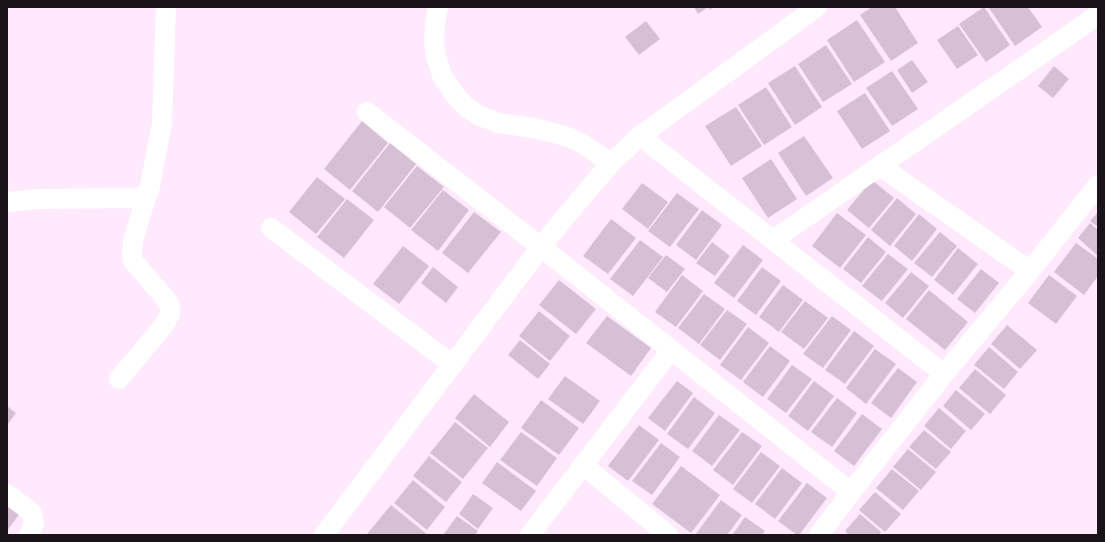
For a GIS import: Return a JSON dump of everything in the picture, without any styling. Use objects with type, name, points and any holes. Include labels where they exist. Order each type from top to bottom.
[{"type":"street","points":[[119,379],[164,325],[170,314],[169,304],[133,261],[132,255],[133,241],[147,194],[151,187],[162,123],[166,7]]},
{"type":"street","points":[[438,7],[434,42],[436,57],[442,76],[458,99],[478,115],[498,122],[534,128],[568,137],[582,143],[611,163]]},
{"type":"street","points":[[324,535],[541,247],[565,216],[611,163],[640,136],[817,7]]},
{"type":"street","points":[[773,240],[1098,15]]},
{"type":"street","points":[[367,112],[541,247],[851,492]]},
{"type":"street","points":[[640,136],[944,374]]},
{"type":"street","points":[[880,166],[1030,271]]},
{"type":"street","points":[[819,535],[944,374],[1030,271],[1098,185]]},
{"type":"street","points":[[7,202],[40,198],[133,198],[142,197],[147,194]]},
{"type":"street","points":[[271,228],[453,365]]},
{"type":"street","points":[[530,535],[671,350]]},
{"type":"street","points":[[583,465],[668,535]]},
{"type":"street","points":[[7,494],[32,513],[34,524],[29,535]]},
{"type":"building","points":[[694,7],[708,7],[698,14]]},
{"type":"building","points":[[872,7],[895,7],[918,43],[891,61],[860,15]]},
{"type":"building","points":[[984,7],[1010,45],[986,62],[959,24]]},
{"type":"building","points":[[1028,7],[1042,27],[1015,46],[989,8]]},
{"type":"building","points":[[857,20],[885,62],[854,82],[827,40]]},
{"type":"building","points":[[646,21],[660,39],[639,55],[625,37]]},
{"type":"building","points":[[958,26],[978,55],[957,69],[937,40]]},
{"type":"building","points":[[826,45],[852,84],[823,102],[798,64]]},
{"type":"building","points":[[912,60],[928,82],[912,93],[897,70]]},
{"type":"building","points":[[795,66],[822,107],[795,125],[768,83]]},
{"type":"building","points":[[1054,66],[1069,79],[1053,98],[1038,86]]},
{"type":"building","points":[[892,71],[918,109],[892,126],[866,88]]},
{"type":"building","points":[[766,87],[792,127],[764,145],[738,105]]},
{"type":"building","points":[[865,93],[890,131],[862,149],[837,111]]},
{"type":"building","points":[[736,107],[762,146],[731,166],[705,126]]},
{"type":"building","points":[[362,121],[388,143],[350,190],[324,169]]},
{"type":"building","points":[[804,136],[833,178],[806,196],[778,153]]},
{"type":"building","points":[[390,143],[416,164],[378,212],[352,191]]},
{"type":"building","points":[[771,159],[797,199],[768,218],[742,178]]},
{"type":"building","points":[[417,166],[444,187],[410,228],[384,207]]},
{"type":"building","points":[[317,177],[345,199],[316,234],[289,212]]},
{"type":"building","points":[[872,180],[894,198],[869,228],[847,210]]},
{"type":"building","points":[[642,183],[668,202],[648,229],[622,209]]},
{"type":"building","points":[[443,190],[469,210],[438,251],[411,230]]},
{"type":"building","points":[[677,193],[699,209],[670,247],[648,231]]},
{"type":"building","points":[[897,198],[916,214],[890,246],[871,230]]},
{"type":"building","points":[[347,199],[374,220],[344,258],[317,237]]},
{"type":"building","points":[[702,210],[722,225],[696,260],[676,245]]},
{"type":"building","points":[[474,212],[501,232],[468,273],[442,253]]},
{"type":"building","points":[[1098,212],[1098,227],[1090,221]]},
{"type":"building","points":[[837,213],[866,235],[840,268],[812,246]]},
{"type":"building","points":[[919,214],[937,229],[912,261],[894,246]]},
{"type":"building","points":[[611,219],[636,238],[608,274],[583,256]]},
{"type":"building","points":[[1090,223],[1098,230],[1098,256],[1078,238]]},
{"type":"building","points":[[940,232],[957,246],[932,277],[914,263]]},
{"type":"building","points":[[868,237],[886,252],[861,283],[843,269]]},
{"type":"building","points":[[640,240],[663,257],[633,296],[610,279]]},
{"type":"building","points":[[712,242],[730,256],[715,276],[696,263]]},
{"type":"building","points":[[1076,243],[1098,259],[1098,276],[1084,295],[1054,272]]},
{"type":"building","points":[[743,245],[763,260],[734,298],[714,283]]},
{"type":"building","points":[[403,246],[429,266],[399,304],[373,284]]},
{"type":"building","points":[[958,248],[978,264],[953,295],[934,280]]},
{"type":"building","points":[[888,254],[908,269],[882,301],[862,286]]},
{"type":"building","points":[[666,255],[685,269],[667,292],[648,278]]},
{"type":"building","points":[[433,267],[458,287],[446,303],[421,283]]},
{"type":"building","points":[[762,267],[781,281],[756,315],[737,301]]},
{"type":"building","points":[[981,269],[999,283],[975,313],[957,299]]},
{"type":"building","points":[[911,272],[929,286],[903,318],[885,303]]},
{"type":"building","points":[[682,275],[703,291],[676,327],[655,312]]},
{"type":"building","points":[[1049,275],[1077,296],[1056,324],[1028,303]]},
{"type":"building","points":[[559,280],[596,309],[576,334],[539,305]]},
{"type":"building","points":[[783,285],[803,300],[779,332],[759,317]]},
{"type":"building","points":[[929,290],[968,322],[945,350],[906,319]]},
{"type":"building","points":[[704,294],[725,309],[699,344],[678,328]]},
{"type":"building","points":[[805,301],[828,318],[804,349],[781,332]]},
{"type":"building","points":[[727,310],[747,324],[720,360],[700,345]]},
{"type":"building","points":[[539,311],[570,336],[550,361],[519,336]]},
{"type":"building","points":[[607,316],[651,348],[631,376],[586,343]]},
{"type":"building","points":[[832,316],[851,330],[823,368],[803,354]]},
{"type":"building","points":[[1007,325],[1037,350],[1020,369],[991,344]]},
{"type":"building","points":[[748,327],[769,343],[741,380],[720,365]]},
{"type":"building","points":[[854,331],[874,346],[845,384],[825,370]]},
{"type":"building","points":[[520,340],[550,364],[538,379],[508,355]]},
{"type":"building","points":[[770,346],[790,361],[763,397],[743,382]]},
{"type":"building","points":[[989,347],[1018,372],[1004,389],[974,365]]},
{"type":"building","points":[[875,349],[896,364],[866,404],[846,388]]},
{"type":"building","points":[[792,365],[812,379],[786,413],[767,399]]},
{"type":"building","points":[[898,368],[917,382],[891,418],[871,403]]},
{"type":"building","points":[[975,369],[1006,395],[990,414],[959,388]]},
{"type":"building","points":[[565,376],[600,401],[583,424],[548,399]]},
{"type":"building","points":[[677,381],[693,393],[665,431],[648,418]]},
{"type":"building","points":[[814,381],[834,396],[808,431],[788,416]]},
{"type":"building","points":[[956,390],[985,414],[971,430],[943,406]]},
{"type":"building","points":[[474,394],[509,422],[490,447],[455,418]]},
{"type":"building","points":[[694,397],[715,413],[688,449],[667,434]]},
{"type":"building","points":[[837,398],[857,413],[832,447],[811,432]]},
{"type":"building","points":[[541,400],[579,428],[559,455],[521,428]]},
{"type":"building","points":[[7,406],[16,413],[7,425]]},
{"type":"building","points":[[939,408],[966,431],[951,449],[924,426]]},
{"type":"building","points":[[862,414],[882,429],[854,466],[834,451]]},
{"type":"building","points":[[719,415],[740,430],[712,466],[692,451]]},
{"type":"building","points":[[455,422],[488,448],[463,479],[430,453]]},
{"type":"building","points":[[639,425],[659,440],[628,481],[608,466]]},
{"type":"building","points":[[924,430],[951,452],[936,469],[909,447]]},
{"type":"building","points":[[521,432],[557,458],[537,486],[500,460]]},
{"type":"building","points":[[742,432],[762,446],[733,485],[713,470]]},
{"type":"building","points":[[661,443],[680,457],[652,495],[632,481]]},
{"type":"building","points":[[908,449],[936,472],[921,490],[893,467]]},
{"type":"building","points":[[761,452],[780,466],[752,503],[733,489]]},
{"type":"building","points":[[429,456],[462,482],[446,502],[413,476]]},
{"type":"building","points":[[497,462],[536,491],[521,511],[482,483]]},
{"type":"building","points":[[681,466],[720,495],[691,533],[652,504]]},
{"type":"building","points":[[782,468],[802,483],[775,519],[755,504]]},
{"type":"building","points":[[892,469],[919,491],[903,510],[876,488]]},
{"type":"building","points":[[413,480],[445,507],[427,530],[394,503]]},
{"type":"building","points":[[807,483],[827,498],[799,535],[797,535],[778,521]]},
{"type":"building","points":[[875,492],[901,514],[885,532],[859,510]]},
{"type":"building","points":[[473,494],[493,508],[478,529],[459,514]]},
{"type":"building","points":[[721,500],[742,515],[727,535],[695,535]]},
{"type":"building","points":[[7,502],[21,512],[7,531]]},
{"type":"building","points":[[391,505],[428,535],[368,535],[367,534]]},
{"type":"building","points":[[860,514],[881,532],[879,535],[849,535],[845,531]]},
{"type":"building","points":[[457,516],[478,531],[475,535],[443,535]]},
{"type":"building","points":[[745,517],[765,531],[762,535],[732,535]]}]
